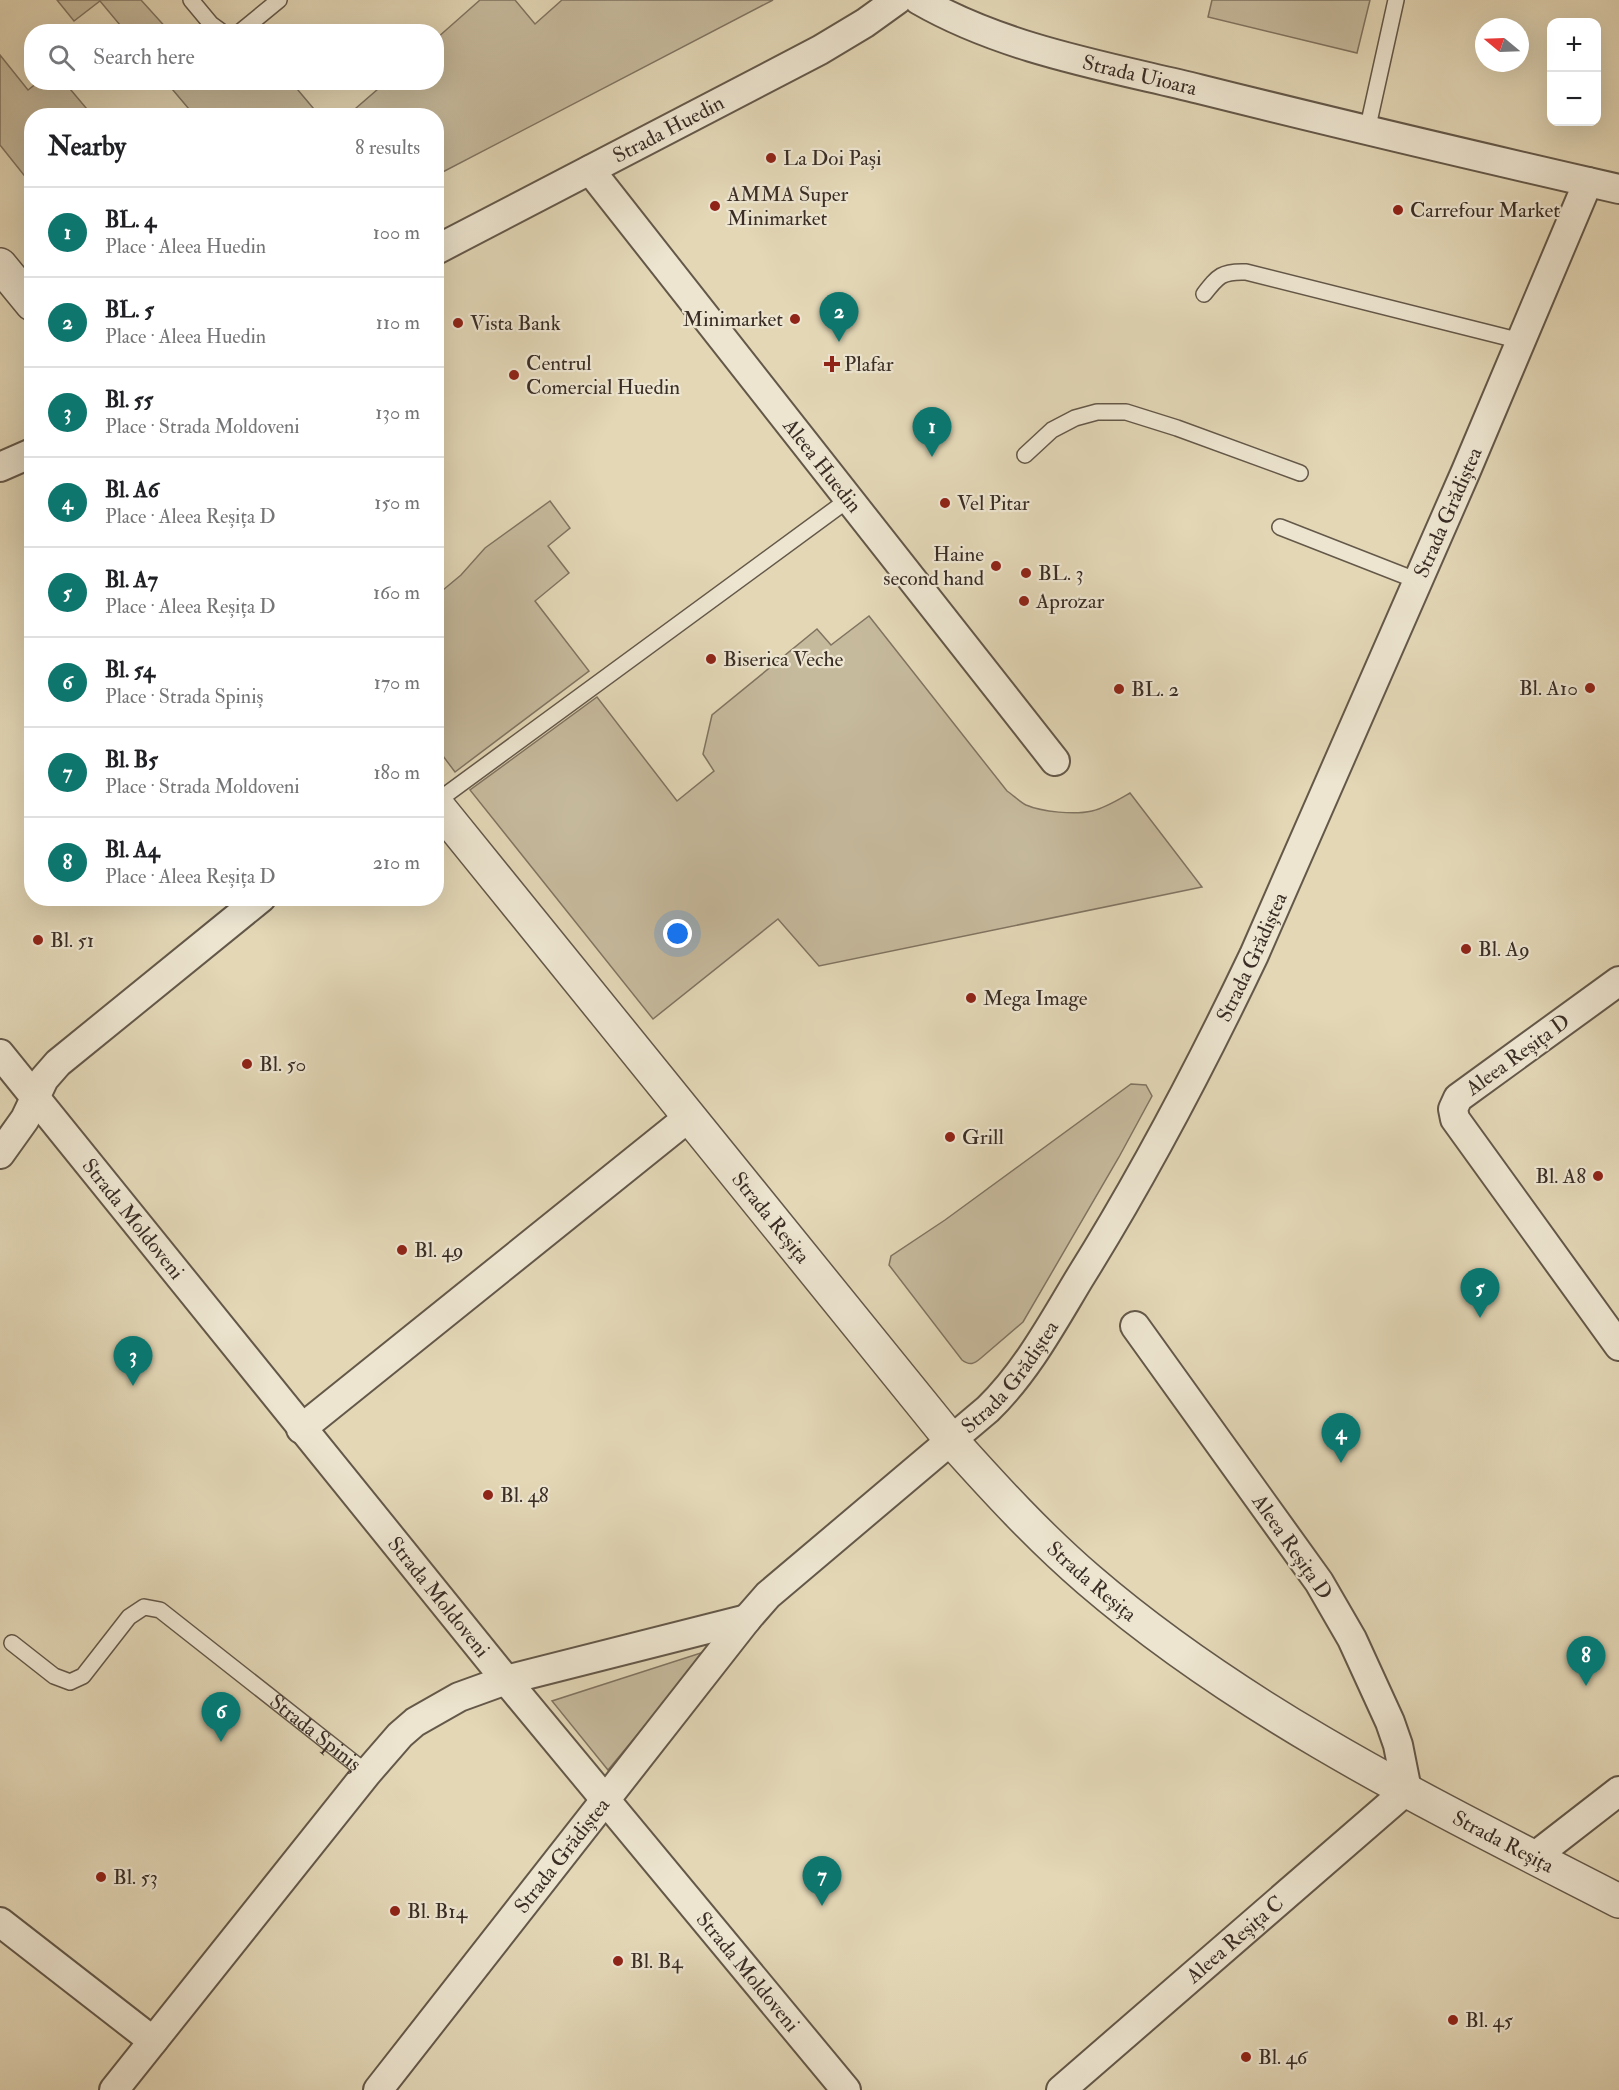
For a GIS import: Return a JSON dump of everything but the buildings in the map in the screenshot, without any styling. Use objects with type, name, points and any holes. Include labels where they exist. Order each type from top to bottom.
[{"type":"street","name":"Strada Huedin","points":[[444,246],[820,50],[897,0]]},
{"type":"street","name":"Strada Uioara","points":[[919,0],[963,22],[1033,47],[1367,131],[1619,189]]},
{"type":"street","name":"Aleea Huedin","points":[[590,170],[1055,761]]},
{"type":"street","name":"Strada Grădiștea","points":[[378,2090],[768,1595],[952,1441],[1001,1397],[1027,1364],[1138,1181],[1225,1017],[1264,935],[1588,182]]},
{"type":"street","points":[[0,265],[24,294]]},
{"type":"street","points":[[0,467],[24,456]]},
{"type":"street","name":"Strada Reșița","points":[[444,813],[952,1441],[1053,1547],[1089,1580],[1133,1615],[1174,1646],[1263,1706],[1407,1790],[1619,1901]]},
{"type":"street","points":[[0,1154],[25,1119],[44,1079],[58,1063],[251,906]]},
{"type":"street","name":"Aleea Reșița D","points":[[1619,981],[1458,1098],[1453,1108],[1455,1119],[1619,1346]]},
{"type":"street","name":"Strada Moldoveni","points":[[0,1054],[301,1429],[846,2090]]},
{"type":"street","points":[[301,1429],[689,1117]]},
{"type":"street","name":"Aleea Reșița D","points":[[1135,1326],[1319,1582],[1353,1639],[1390,1722],[1398,1745],[1407,1790]]},
{"type":"street","points":[[506,1680],[747,1619]]},
{"type":"street","name":"Strada Spiniș","points":[[114,2090],[367,1773],[400,1736],[424,1716],[459,1697],[506,1680]]},
{"type":"street","name":"Aleea Reșița C","points":[[1061,2090],[1407,1790]]},
{"type":"street","points":[[1534,1857],[1619,1791]]},
{"type":"street","points":[[0,1922],[153,2042]]},
{"type":"lane","points":[[191,0],[211,24]]},
{"type":"lane","points":[[250,24],[279,0]]},
{"type":"lane","points":[[1367,131],[1396,0]]},
{"type":"lane","points":[[1204,294],[1220,276],[1230,271],[1246,272],[1521,341]]},
{"type":"lane","points":[[1025,455],[1052,430],[1075,418],[1097,412],[1126,412],[1300,473]]},
{"type":"lane","points":[[444,797],[849,500]]},
{"type":"lane","points":[[1280,527],[1418,581]]},
{"type":"lane","name":"Strada Spiniș","points":[[12,1643],[54,1676],[70,1682],[83,1676],[129,1617],[144,1607],[160,1610],[367,1773]]},
{"type":"shaded area","points":[[57,0],[141,0],[163,24],[119,24],[100,1],[74,21]]},
{"type":"shaded area","points":[[480,0],[515,0],[535,24],[562,0],[773,0],[444,171],[444,108],[356,108],[377,90],[444,90],[444,32]]},
{"type":"shaded area","points":[[1212,0],[1370,0],[1357,53],[1208,17]]},
{"type":"shaded area","points":[[0,55],[24,85],[24,90],[71,90],[86,108],[24,108],[24,175],[0,145]]},
{"type":"shaded area","points":[[173,90],[298,90],[313,108],[188,108]]},
{"type":"shaded area","points":[[550,501],[570,528],[548,546],[569,573],[535,601],[589,671],[455,772],[444,757],[444,589],[461,575],[485,548]]},
{"type":"shaded area","points":[[869,616],[1007,791],[1024,804],[1049,811],[1068,813],[1097,810],[1130,793],[1202,887],[819,966],[778,919],[653,1019],[470,790],[597,697],[677,801],[714,771],[703,754],[712,715],[817,629],[831,645]]},
{"type":"shaded area","points":[[1131,1084],[1146,1085],[1152,1096],[1023,1322],[976,1362],[970,1364],[965,1362],[889,1265],[891,1256],[945,1220]]},
{"type":"shaded area","points":[[707,1651],[608,1770],[552,1701]]},
{"type":"place","name":"La Doi Pași","points":[[771,158]]},
{"type":"place","name":"AMMA Super Minimarket","points":[[715,206]]},
{"type":"place","name":"Carrefour Market","points":[[1398,210]]},
{"type":"place","name":"Minimarket","points":[[795,319]]},
{"type":"place","name":"Vista Bank","points":[[458,323]]},
{"type":"place","name":"BL. 5","points":[[839,342]]},
{"type":"place","name":"Plafar","points":[[832,364]]},
{"type":"place","name":"Centrul Comercial Huedin","points":[[514,375]]},
{"type":"place","name":"BL. 4","points":[[932,457]]},
{"type":"place","name":"Vel Pitar","points":[[945,503]]},
{"type":"place","name":"Haine second hand","points":[[996,566]]},
{"type":"place","name":"BL. 3","points":[[1026,573]]},
{"type":"place","name":"Aprozar","points":[[1024,601]]},
{"type":"place","name":"Biserica Veche","points":[[711,659]]},
{"type":"place","name":"Bl. A10","points":[[1590,688]]},
{"type":"place","name":"BL. 2","points":[[1119,689]]},
{"type":"place","name":"Bl. 51","points":[[38,940]]},
{"type":"place","name":"Bl. A9","points":[[1466,949]]},
{"type":"place","name":"Mega Image","points":[[971,998]]},
{"type":"place","name":"Bl. 50","points":[[247,1064]]},
{"type":"place","name":"Grill","points":[[950,1137]]},
{"type":"place","name":"Bl. A8","points":[[1598,1176]]},
{"type":"place","name":"Bl. 49","points":[[402,1250]]},
{"type":"place","name":"Bl. A7","points":[[1480,1318]]},
{"type":"place","name":"Bl. 55","points":[[133,1386]]},
{"type":"place","name":"Bl. A6","points":[[1341,1463]]},
{"type":"place","name":"Bl. 48","points":[[488,1495]]},
{"type":"place","name":"Bl. A4","points":[[1586,1686]]},
{"type":"place","name":"Bl. 54","points":[[221,1742]]},
{"type":"place","name":"Bl. 53","points":[[101,1877]]},
{"type":"place","name":"Bl. B5","points":[[822,1906]]},
{"type":"place","name":"Bl. B14","points":[[395,1911]]},
{"type":"place","name":"Bl. B4","points":[[618,1961]]},
{"type":"place","name":"Bl. 45","points":[[1453,2020]]},
{"type":"place","name":"Bl. 46","points":[[1246,2057]]}]
